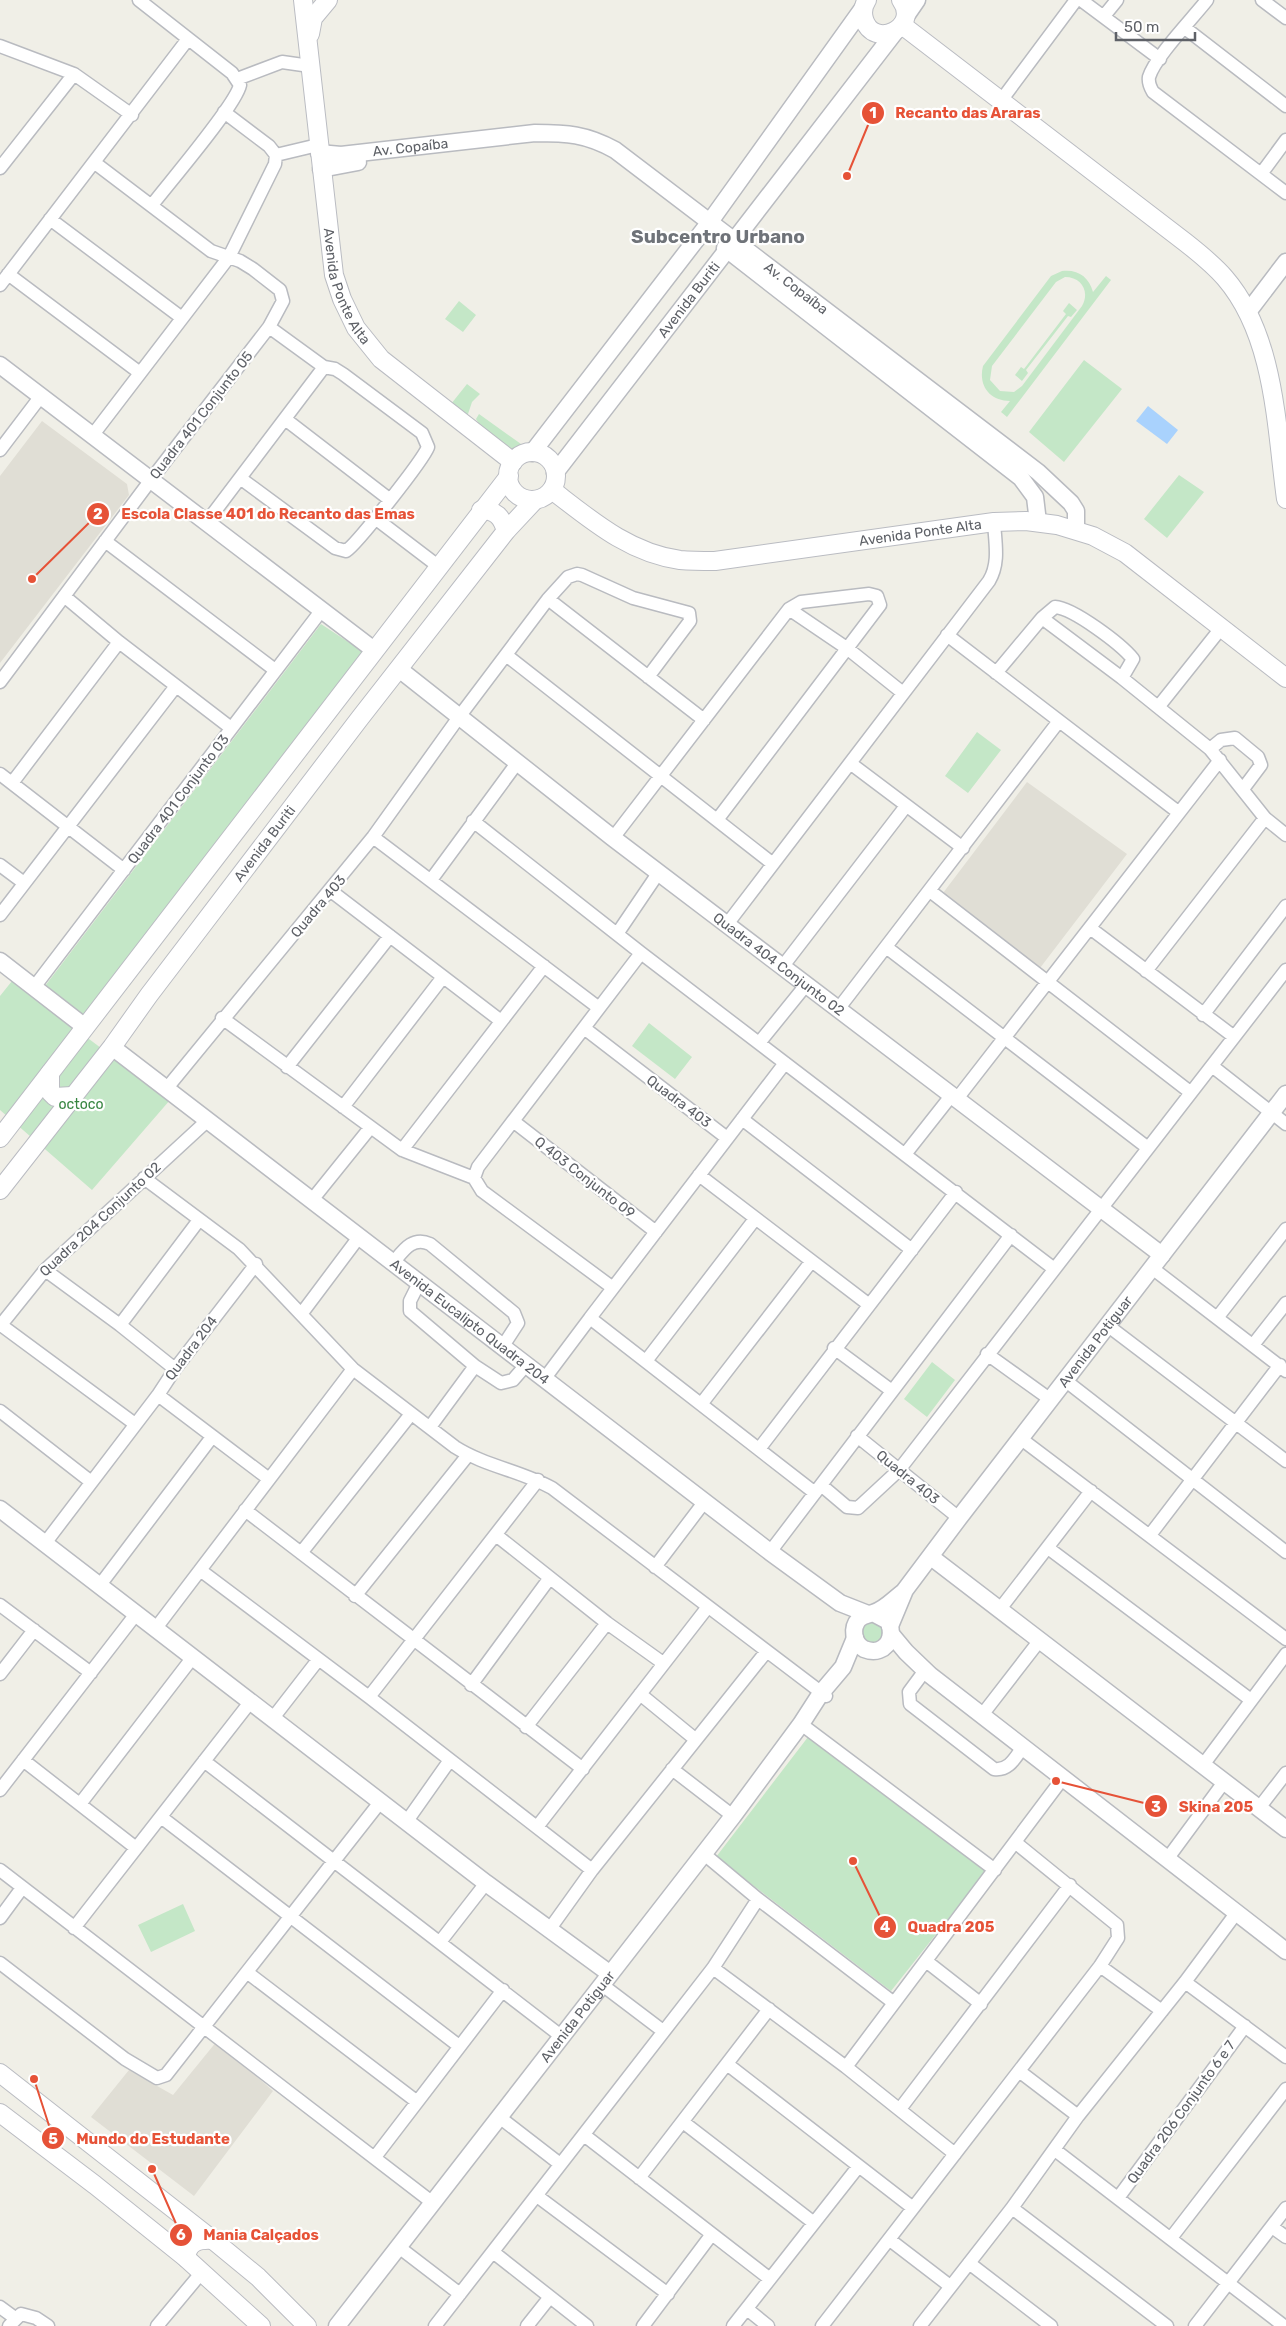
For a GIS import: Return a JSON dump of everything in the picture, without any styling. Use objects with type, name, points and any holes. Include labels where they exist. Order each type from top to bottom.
[{"type":"main road","name":"Avenida Ponte Alta","points":[[303,0],[334,275],[346,310],[356,328],[381,359],[511,469]]},
{"type":"main road","name":"Avenida Ponte Alta","points":[[308,42],[313,18],[328,0]]},
{"type":"main road","points":[[865,4],[863,16],[869,28],[882,35],[901,18],[1000,102],[1185,242],[1225,278],[1248,312],[1262,345],[1268,371],[1286,499]]},
{"type":"main road","points":[[0,1138],[336,701],[521,455],[532,453],[544,456],[550,461],[554,481]]},
{"type":"main road","points":[[511,469],[512,489],[525,499],[535,500]]},
{"type":"main road","name":"Avenida Ponte Alta","points":[[554,481],[619,539],[654,554],[680,560],[715,561],[994,522],[1038,522],[1076,530],[1125,553],[1222,626],[1286,678]]},
{"type":"main road","name":"Avenida Buriti","points":[[0,1190],[112,1047],[149,995],[360,718],[506,531],[535,500],[547,495],[554,481]]},
{"type":"main road","points":[[481,510],[499,515],[506,531]]},
{"type":"main road","points":[[1266,663],[1286,666]]},
{"type":"main road","points":[[336,701],[338,711],[342,717],[348,720],[360,718]]},
{"type":"main road","points":[[125,976],[134,973],[140,975],[148,986],[149,995]]},
{"type":"main road","points":[[50,1073],[50,1092],[55,1097],[72,1096]]},
{"type":"main road","points":[[3,2079],[82,2135],[213,2240],[258,2277],[307,2326]]},
{"type":"main road","points":[[0,2113],[95,2185],[186,2258],[261,2326]]},
{"type":"main road","points":[[186,2258],[189,2247],[193,2243],[200,2240],[213,2240]]},
{"type":"street","points":[[138,0],[237,79],[240,85],[239,91],[224,112],[152,205]]},
{"type":"street","name":"Avenida Buriti","points":[[554,481],[901,18],[917,0]]},
{"type":"street","points":[[1000,102],[1076,0]]},
{"type":"street","points":[[1080,0],[1160,59]]},
{"type":"street","points":[[1104,16],[1117,0]]},
{"type":"street","points":[[1207,0],[1160,59],[1150,76],[1149,84],[1154,92],[1286,193]]},
{"type":"street","points":[[1262,0],[1286,18]]},
{"type":"street","points":[[532,453],[705,227],[865,4]]},
{"type":"street","points":[[1185,28],[1286,106]]},
{"type":"street","points":[[0,285],[132,115],[188,39]]},
{"type":"street","points":[[1,49],[74,74],[132,115]]},
{"type":"street","points":[[237,79],[282,62],[310,66]]},
{"type":"street","points":[[0,168],[74,74]]},
{"type":"street","points":[[92,436],[229,257],[275,164],[276,156],[269,146],[224,112]]},
{"type":"street","name":"Av. Copaíba","points":[[320,156],[535,133],[584,135],[615,150],[705,227],[1038,472],[1071,503],[1076,511],[1076,530]]},
{"type":"street","points":[[1260,174],[1286,140]]},
{"type":"street","points":[[276,156],[320,156]]},
{"type":"street","points":[[95,163],[211,251],[229,257]]},
{"type":"street","points":[[50,219],[182,318]]},
{"type":"street","name":"Av. Copaíba","points":[[731,246],[1022,478],[1035,497],[1038,522]]},
{"type":"street","name":"Quadra 401 Conjunto 05","points":[[0,682],[150,481],[269,327],[283,301],[280,290],[252,269],[229,257]]},
{"type":"street","points":[[1248,312],[1286,262]]},
{"type":"street","points":[[8,274],[140,373]]},
{"type":"street","points":[[240,478],[340,551],[346,551],[352,547],[426,452],[426,440],[422,433],[343,374],[335,369],[324,367],[269,327]]},
{"type":"street","points":[[0,364],[321,612],[374,650]]},
{"type":"street","points":[[206,523],[324,367]]},
{"type":"street","points":[[0,450],[40,396]]},
{"type":"street","points":[[285,419],[389,499]]},
{"type":"street","points":[[375,518],[438,566]]},
{"type":"street","points":[[728,923],[994,574],[996,559],[994,522]]},
{"type":"street","points":[[105,541],[275,670]]},
{"type":"street","name":"Quadra 403","points":[[167,1088],[222,1018],[331,891],[374,837],[459,717],[548,599],[568,577],[577,574],[633,598],[689,613],[690,621],[648,677]]},
{"type":"street","points":[[613,838],[789,609],[801,602],[868,594],[877,596],[880,606],[717,820]]},
{"type":"street","points":[[64,596],[119,642],[231,728]]},
{"type":"street","points":[[548,599],[704,720]]},
{"type":"street","points":[[996,673],[1042,618],[1055,607],[1061,608],[1089,623],[1133,660],[1122,678]]},
{"type":"street","points":[[789,609],[848,649],[904,693]]},
{"type":"street","name":"Quadra 401 Conjunto 03","points":[[35,986],[321,612]]},
{"type":"street","points":[[1042,618],[1159,706],[1210,749],[1244,789],[1264,818],[1286,835]]},
{"type":"street","points":[[1159,706],[1222,626]]},
{"type":"street","points":[[948,635],[1178,812]]},
{"type":"street","points":[[12,783],[119,642]]},
{"type":"street","points":[[506,655],[773,864]]},
{"type":"street","name":"Quadra 404 Conjunto 02","points":[[399,669],[613,838],[728,923],[1099,1209],[1157,1262]]},
{"type":"street","points":[[0,915],[176,686]]},
{"type":"street","points":[[839,1008],[1059,721]]},
{"type":"street","points":[[1210,749],[1221,740],[1235,738],[1258,757],[1261,765],[1244,789]]},
{"type":"street","points":[[906,1153],[1004,1040],[1220,760]]},
{"type":"street","points":[[431,880],[517,763]]},
{"type":"street","points":[[850,763],[962,848]]},
{"type":"street","points":[[0,774],[124,870]]},
{"type":"street","points":[[782,966],[906,806]]},
{"type":"street","points":[[1146,971],[1264,818]]},
{"type":"street","points":[[473,822],[641,953],[906,1153],[1053,1268]]},
{"type":"street","points":[[374,837],[599,1008]]},
{"type":"street","points":[[0,865],[24,883]]},
{"type":"street","points":[[617,934],[659,872]]},
{"type":"street","points":[[331,891],[501,1021]]},
{"type":"street","points":[[930,891],[1190,1092]]},
{"type":"street","points":[[1203,1015],[1286,906]]},
{"type":"street","points":[[1090,928],[1233,1036]]},
{"type":"street","points":[[287,1067],[390,936]]},
{"type":"street","points":[[886,947],[1004,1040],[1148,1148]]},
{"type":"street","points":[[474,1178],[478,1167],[641,953]]},
{"type":"street","points":[[0,961],[35,986],[84,1027]]},
{"type":"street","points":[[402,1150],[544,966]]},
{"type":"street","points":[[590,1318],[759,1449],[848,1507],[858,1508],[899,1470],[1053,1268],[1286,970]]},
{"type":"street","points":[[344,1107],[443,977]]},
{"type":"street","points":[[759,1043],[806,985]]},
{"type":"street","points":[[222,1018],[402,1150],[474,1178],[482,1192],[612,1288]]},
{"type":"street","name":"Quadra 403","points":[[584,1028],[727,1138]]},
{"type":"street","name":"Avenida Eucalipto Quadra 204","points":[[112,1047],[828,1596]]},
{"type":"street","points":[[545,1378],[785,1063]]},
{"type":"street","points":[[1212,1066],[1286,1124]]},
{"type":"street","name":"Avenida Potiguar","points":[[337,2326],[400,2248],[498,2116],[704,1854],[802,1724],[847,1661],[859,1620],[871,1614],[905,1590],[1286,1094]]},
{"type":"street","points":[[742,1119],[912,1250]]},
{"type":"street","name":"Quadra 204 Conjunto 02","points":[[1,1325],[45,1270],[208,1120]]},
{"type":"street","name":"Q 403 Conjunto 09","points":[[513,1122],[656,1232]]},
{"type":"street","points":[[312,1200],[370,1128]]},
{"type":"street","points":[[700,1175],[868,1304]]},
{"type":"street","points":[[144,1178],[256,1264],[353,1369],[468,1455],[538,1480],[552,1488],[766,1652],[821,1698]]},
{"type":"street","points":[[759,1449],[834,1348],[956,1192]]},
{"type":"street","points":[[646,1361],[755,1219]]},
{"type":"street","points":[[120,1325],[200,1220]]},
{"type":"street","points":[[1217,1318],[1286,1229]]},
{"type":"street","points":[[770,1552],[1011,1235]]},
{"type":"street","points":[[302,1313],[359,1237]]},
{"type":"street","points":[[393,1263],[412,1243],[423,1241],[430,1244],[514,1313],[518,1323],[503,1346]]},
{"type":"street","points":[[702,1404],[811,1262]]},
{"type":"street","points":[[1150,1535],[1236,1423],[1283,1368],[1217,1318],[1157,1262]]},
{"type":"street","name":"Quadra 204","points":[[256,1264],[174,1368],[158,1394],[269,1479]]},
{"type":"street","points":[[45,1270],[120,1325],[174,1368]]},
{"type":"street","points":[[419,1283],[410,1301],[410,1311],[476,1366],[501,1383],[513,1380],[526,1365]]},
{"type":"street","points":[[1253,1345],[1286,1303]]},
{"type":"street","points":[[1,1325],[135,1424]]},
{"type":"street","points":[[1107,1325],[1286,1461]]},
{"type":"street","points":[[834,1348],[892,1391]]},
{"type":"street","points":[[987,1354],[1051,1400]]},
{"type":"street","points":[[430,1427],[476,1366]]},
{"type":"street","points":[[156,1628],[353,1369]]},
{"type":"street","points":[[1066,1381],[1286,1552]]},
{"type":"street","points":[[46,1542],[90,1481],[158,1394]]},
{"type":"street","points":[[0,1411],[90,1481]]},
{"type":"street","points":[[301,1553],[412,1414]]},
{"type":"street","name":"Quadra 403","points":[[857,1436],[959,1518]]},
{"type":"street","points":[[100,1585],[212,1437]]},
{"type":"street","points":[[1020,1438],[1286,1640]]},
{"type":"street","points":[[355,1596],[468,1455]]},
{"type":"street","points":[[368,1697],[538,1480]]},
{"type":"street","points":[[1000,1609],[1091,1491]]},
{"type":"street","points":[[654,1567],[705,1501]]},
{"type":"street","points":[[0,1508],[549,1930],[664,2030]]},
{"type":"street","points":[[245,1510],[582,1769]]},
{"type":"street","points":[[496,1535],[549,1579],[663,1663]]},
{"type":"street","points":[[1048,1548],[1251,1700]]},
{"type":"street","points":[[930,1557],[1286,1829]]},
{"type":"street","points":[[200,1570],[592,1870]]},
{"type":"street","points":[[471,1685],[549,1579]]},
{"type":"street","name":"Avenida Potiguar","points":[[821,1698],[856,1662],[889,1642],[891,1630],[905,1590]]},
{"type":"street","points":[[828,1596],[846,1607],[883,1617],[906,1652],[926,1672]]},
{"type":"street","points":[[828,1596],[842,1611],[862,1648],[903,1657],[926,1672],[1286,1951]]},
{"type":"street","points":[[0,1605],[91,1673]]},
{"type":"street","points":[[537,1828],[707,1608]]},
{"type":"street","points":[[0,1790],[136,1614]]},
{"type":"street","points":[[526,1726],[607,1623]]},
{"type":"street","points":[[0,1674],[34,1630]]},
{"type":"street","points":[[982,1715],[1040,1640]]},
{"type":"street","points":[[549,1930],[592,1870],[766,1652]]},
{"type":"street","points":[[1203,1765],[1286,1654]]},
{"type":"street","points":[[80,1804],[193,1657]]},
{"type":"street","points":[[273,1718],[318,1660]]},
{"type":"street","points":[[926,1672],[909,1692],[910,1704],[994,1769],[1001,1770],[1008,1767],[1022,1747]]},
{"type":"street","points":[[640,1694],[695,1739]]},
{"type":"street","points":[[74,1928],[162,1817],[250,1701]]},
{"type":"street","points":[[802,1724],[995,1870]]},
{"type":"street","points":[[23,1760],[136,1848]]},
{"type":"street","points":[[408,1821],[450,1760]]},
{"type":"street","points":[[204,1761],[561,2036]]},
{"type":"street","points":[[672,1769],[733,1816]]},
{"type":"street","points":[[1259,1808],[1286,1773]]},
{"type":"street","points":[[846,2068],[1063,1778]]},
{"type":"street","points":[[1168,1858],[1224,1782]]},
{"type":"street","points":[[0,1962],[125,2059],[157,2078],[166,2075],[248,1973],[381,1801]]},
{"type":"street","points":[[162,1817],[459,2046]]},
{"type":"street","points":[[822,2326],[1100,1966],[1118,1938],[1118,1925],[1016,1843]]},
{"type":"street","points":[[704,1854],[758,1899],[894,2003]]},
{"type":"street","points":[[0,1870],[204,2028],[375,2156],[433,2203]]},
{"type":"street","points":[[440,1942],[486,1883]]},
{"type":"street","points":[[900,2109],[1070,1885]]},
{"type":"street","points":[[0,1918],[22,1888]]},
{"type":"street","points":[[435,2326],[713,1968],[758,1899]]},
{"type":"street","points":[[926,2324],[950,2286],[1012,2208],[1078,2116],[1186,1982],[1238,1912]]},
{"type":"street","points":[[926,1962],[981,2004]]},
{"type":"street","points":[[1100,1966],[1162,2011]]},
{"type":"street","points":[[713,1968],[900,2109],[955,2154]]},
{"type":"street","points":[[248,1973],[416,2101]]},
{"type":"street","points":[[1186,1982],[1286,2057]]},
{"type":"street","points":[[375,2156],[503,1990]]},
{"type":"street","points":[[640,2178],[768,2009]]},
{"type":"street","name":"Quadra 206 Conjunto 6 e 7","points":[[1118,2198],[1245,2026]]},
{"type":"street","points":[[727,2064],[913,2208]]},
{"type":"street","points":[[1019,2072],[1078,2116]]},
{"type":"street","points":[[1171,2238],[1286,2089]]},
{"type":"street","points":[[498,2116],[560,2164]]},
{"type":"street","points":[[683,2122],[814,2223]]},
{"type":"street","points":[[584,2135],[770,2279]]},
{"type":"street","points":[[1055,2150],[1230,2283],[1283,2326]]},
{"type":"street","points":[[734,2326],[858,2167]]},
{"type":"street","points":[[537,2196],[668,2294]]},
{"type":"street","points":[[1012,2208],[1166,2326]]},
{"type":"street","points":[[1195,2326],[1286,2208]]},
{"type":"street","points":[[1272,2227],[1286,2237]]},
{"type":"street","points":[[644,2326],[712,2234]]},
{"type":"street","points":[[890,2240],[950,2286]]},
{"type":"street","points":[[400,2248],[460,2294]]},
{"type":"street","points":[[493,2252],[587,2326]]},
{"type":"street","points":[[969,2263],[1051,2326]]},
{"type":"street","points":[[157,2326],[202,2272]]},
{"type":"street","points":[[527,2326],[550,2296]]},
{"type":"street","points":[[0,2307],[12,2322],[21,2314],[28,2315],[48,2326]]},
{"type":"street","points":[[746,2309],[768,2326]]},
{"type":"shaded area","points":[[42,421],[127,484],[129,495],[0,663],[0,476]]},
{"type":"shaded area","points":[[1027,782],[1127,854],[1040,968],[943,893]]},
{"type":"shaded area","points":[[217,2041],[273,2091],[194,2196],[91,2117],[129,2070],[173,2095]]},
{"type":"green space","points":[[1062,271],[1073,271],[1086,278],[1093,292],[1106,276],[1111,280],[1007,417],[1001,412],[1010,401],[997,398],[987,391],[982,380],[983,366],[1051,276]],"holes":[[[1065,277],[1080,282],[1085,291],[1082,306],[1022,386],[1014,392],[1000,391],[990,380],[992,366],[1056,282]]]},
{"type":"green space","points":[[459,301],[476,315],[463,332],[445,319]]},
{"type":"green space","points":[[1069,303],[1077,310],[1071,317],[1068,316],[1026,370],[1028,373],[1022,381],[1015,375],[1021,367],[1024,369],[1066,314],[1063,311]]},
{"type":"green space","points":[[1084,360],[1122,389],[1064,462],[1029,432]]},
{"type":"green space","points":[[467,384],[480,394],[472,402],[468,414],[463,414],[451,404]]},
{"type":"green space","points":[[479,414],[521,444],[514,454],[482,429],[476,419]]},
{"type":"green space","points":[[1179,475],[1204,492],[1167,538],[1144,519]]},
{"type":"green space","points":[[321,624],[365,653],[83,1017],[45,986]]},
{"type":"green space","points":[[977,732],[1001,750],[968,793],[945,776]]},
{"type":"green space","name":"octoco","points":[[12,981],[170,1100],[92,1190],[0,1110],[0,996]]},
{"type":"green space","points":[[649,1023],[692,1057],[675,1079],[632,1046]]},
{"type":"green space","points":[[932,1362],[955,1380],[927,1417],[904,1399]]},
{"type":"green space","points":[[862,1621],[884,1622],[883,1644],[880,1646],[860,1640]]},
{"type":"green space","points":[[808,1737],[990,1866],[891,1991],[716,1857]]},
{"type":"green space","points":[[183,1904],[195,1931],[151,1952],[138,1925]]},
{"type":"water","points":[[1148,406],[1178,430],[1167,444],[1136,421]]},
{"type":"place","name":"Recanto das Araras","points":[[847,176]]},
{"type":"place","name":"Escola Classe 401 do Recanto das Emas","points":[[32,579]]},
{"type":"place","name":"Skina 205","points":[[1056,1781]]},
{"type":"place","name":"Quadra 205","points":[[853,1861]]},
{"type":"place","name":"Mundo do Estudante","points":[[34,2079]]},
{"type":"place","name":"Mania Calçados","points":[[152,2169]]},
{"type":"district","name":"Subcentro Urbano","points":[[718,236]]}]
